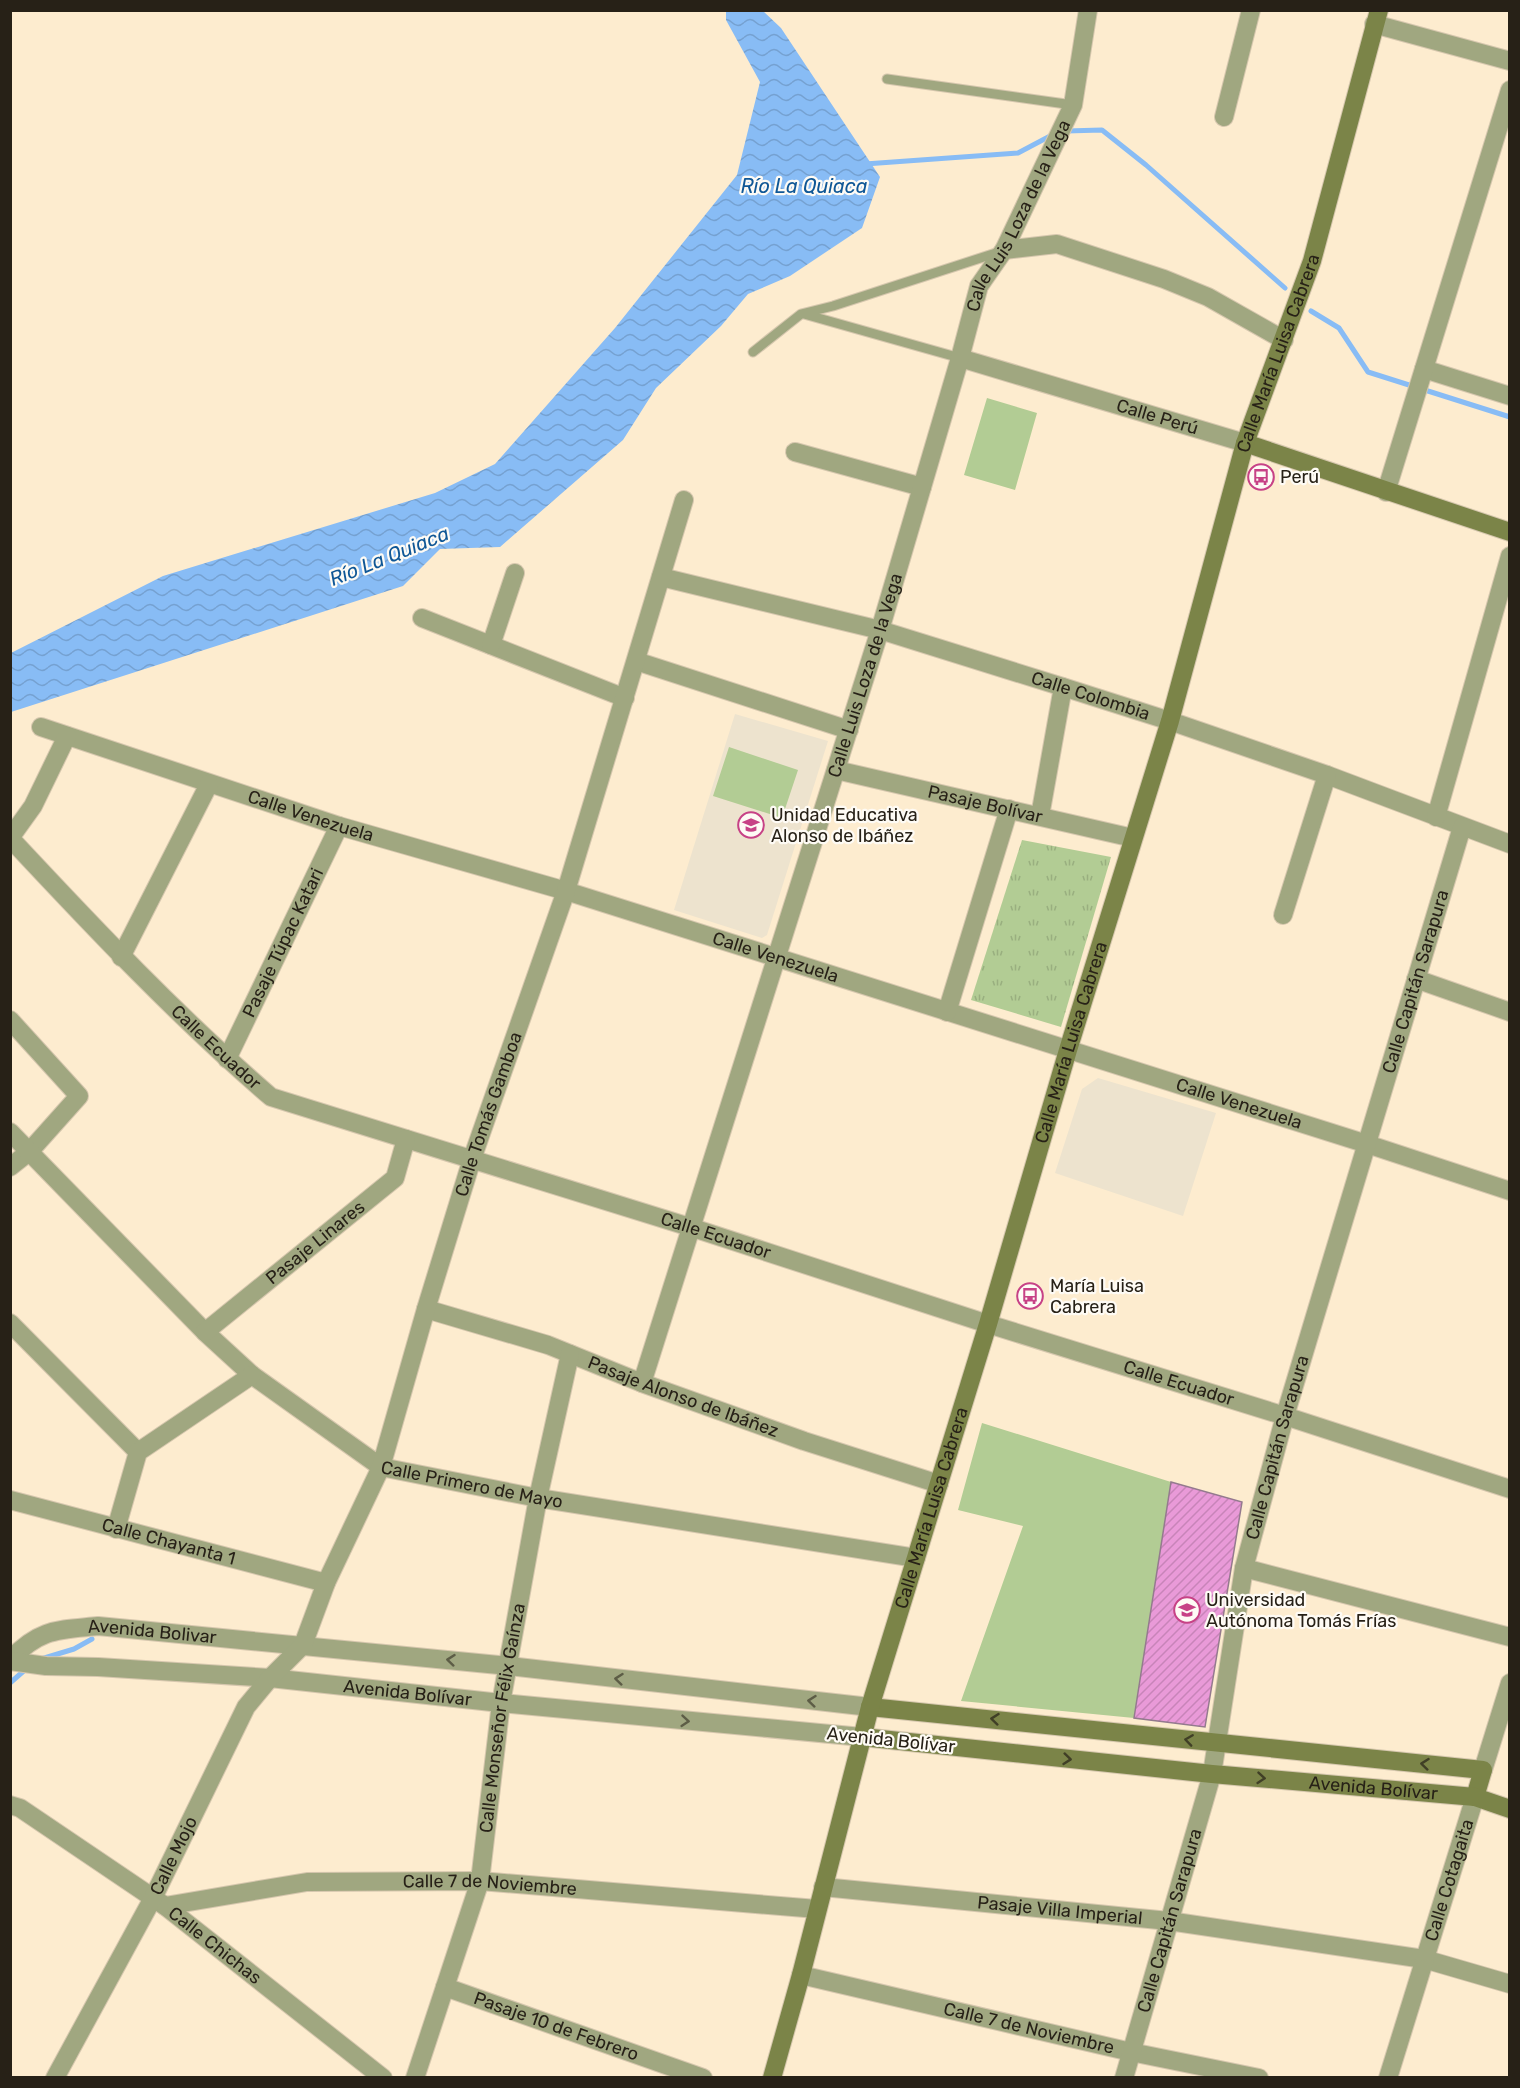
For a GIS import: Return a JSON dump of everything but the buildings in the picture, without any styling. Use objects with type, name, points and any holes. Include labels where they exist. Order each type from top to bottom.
[{"type":"street","name":"Calle Luis Loza de la Vega","points":[[642,1383],[693,1228],[880,630],[979,286],[1004,250],[1073,105],[1088,10]]},
{"type":"street","points":[[1224,117],[1251,10]]},
{"type":"street","points":[[1376,14],[1509,61]]},
{"type":"street","name":"Calle María Luisa Cabrera","points":[[772,2078],[870,1707],[988,1324],[1068,1050],[1170,721],[1245,443],[1312,261],[1376,14]]},
{"type":"street","points":[[1386,492],[1509,90]]},
{"type":"street","points":[[1004,250],[1057,244],[1164,279],[1208,297],[1284,340]]},
{"type":"street","name":"Calle Perú","points":[[960,358],[1245,443],[1509,532]]},
{"type":"street","points":[[1424,369],[1509,396]]},
{"type":"street","points":[[795,452],[922,487]]},
{"type":"street","name":"Calle Tomás Gamboa","points":[[303,1645],[326,1583],[381,1467],[472,1160],[566,891],[684,500]]},
{"type":"street","points":[[1436,817],[1509,556]]},
{"type":"street","points":[[491,645],[515,573]]},
{"type":"street","name":"Calle Colombia","points":[[662,577],[880,630],[1063,687],[1327,775],[1509,844]]},
{"type":"street","points":[[422,618],[625,698]]},
{"type":"street","points":[[636,662],[849,730]]},
{"type":"street","points":[[1040,816],[1063,687]]},
{"type":"street","name":"Calle Venezuela","points":[[41,727],[339,826],[566,891],[1509,1191]]},
{"type":"street","points":[[10,838],[33,806],[67,736]]},
{"type":"street","name":"Pasaje Bolívar","points":[[836,770],[1133,838]]},
{"type":"street","points":[[1283,915],[1327,775]]},
{"type":"street","points":[[121,957],[209,784]]},
{"type":"street","points":[[947,1012],[1009,809]]},
{"type":"street","name":"Pasaje Túpac Katari","points":[[227,1059],[339,826]]},
{"type":"street","name":"Calle Capitán Sarapura","points":[[1124,2078],[1212,1774],[1244,1568],[1285,1416],[1462,827]]},
{"type":"street","name":"Calle Ecuador","points":[[10,838],[121,957],[227,1059],[271,1097],[693,1228],[1509,1489]]},
{"type":"street","points":[[1416,979],[1509,1012]]},
{"type":"street","points":[[10,1020],[79,1096],[30,1152],[10,1167]]},
{"type":"street","name":"Calle Primero de Mayo","points":[[10,1132],[206,1332],[252,1375],[381,1467],[538,1498],[916,1558]]},
{"type":"street","name":"Pasaje Linares","points":[[206,1332],[395,1178],[406,1139]]},
{"type":"street","name":"Pasaje Alonso de Ibáñez","points":[[426,1309],[548,1345],[642,1383],[804,1441],[939,1484]]},
{"type":"street","points":[[10,1323],[138,1452]]},
{"type":"street","name":"Calle Monseñor Félix Gaínza","points":[[415,2078],[480,1881],[501,1703],[538,1498],[570,1354]]},
{"type":"street","points":[[116,1529],[138,1452],[252,1375]]},
{"type":"street","name":"Calle Chayanta 1","points":[[10,1500],[326,1583]]},
{"type":"street","points":[[1244,1568],[1509,1637]]},
{"type":"street","name":"Avenida Bolivar","points":[[10,1660],[18,1651],[45,1633],[66,1628],[98,1626],[303,1645]]},
{"type":"street","name":"Avenida Bolívar","points":[[303,1645],[870,1707],[1126,1732],[1216,1744],[1483,1770]]},
{"type":"street","name":"Calle Mojo","points":[[56,2077],[159,1902],[246,1707],[270,1678],[303,1645]]},
{"type":"street","name":"Avenida Bolivar","points":[[10,1660],[46,1666],[270,1678]]},
{"type":"street","name":"Avenida Bolívar","points":[[270,1678],[1212,1774],[1474,1797],[1509,1809]]},
{"type":"street","name":"Calle Cotagaita","points":[[1388,2078],[1509,1683]]},
{"type":"street","name":"Calle Chichas","points":[[10,1805],[20,1808],[159,1902],[383,2078]]},
{"type":"street","name":"Calle 7 de Noviembre","points":[[159,1902],[307,1882],[480,1881],[817,1909]]},
{"type":"street","name":"Pasaje Villa Imperial","points":[[823,1887],[1169,1921],[1424,1959],[1509,1983]]},
{"type":"street","name":"Calle 7 de Noviembre","points":[[801,1975],[1131,2052],[1259,2078]]},
{"type":"street","name":"Pasaje 10 de Febrero","points":[[445,1987],[703,2078]]},
{"type":"lane","points":[[887,79],[1073,105]]},
{"type":"lane","points":[[753,352],[801,314],[833,306],[1004,250]]},
{"type":"lane","name":"Calle Perú","points":[[801,314],[960,358]]},
{"type":"shaded area","name":"Unidad Educativa Alonso de Ibáñez","points":[[735,714],[828,741],[767,935],[762,938],[674,910]]},
{"type":"shaded area","points":[[1098,1078],[1216,1113],[1183,1216],[1055,1173],[1082,1089]]},
{"type":"green space","points":[[987,398],[1037,413],[1015,490],[964,475]]},
{"type":"green space","points":[[729,747],[798,770],[782,818],[713,796]]},
{"type":"green space","points":[[1022,840],[1111,857],[1061,1027],[971,1000]]},
{"type":"green space","points":[[982,1423],[1171,1482],[1134,1718],[961,1701],[1023,1526],[958,1510]]},
{"type":"water","name":"Río La Quiaca","points":[[726,11],[763,11],[781,28],[880,177],[862,228],[790,276],[748,294],[721,326],[656,388],[623,440],[500,547],[440,549],[403,586],[11,712],[11,653],[163,576],[435,493],[495,464],[615,328],[737,175],[760,82],[726,20]]},
{"type":"waterway","points":[[1066,131],[1102,130],[1146,165],[1285,288]]},
{"type":"waterway","points":[[865,164],[1018,153],[1052,135]]},
{"type":"waterway","points":[[1311,311],[1339,328],[1368,372],[1510,417]]},
{"type":"waterway","points":[[41,1659],[74,1649],[92,1639]]},
{"type":"waterway","points":[[10,1683],[26,1669]]},
{"type":"place","name":"Perú","points":[[1261,477]]},
{"type":"place","name":"Unidad Educativa Alonso de Ibáñez","points":[[751,825]]},
{"type":"place","name":"María Luisa Cabrera","points":[[1030,1296]]},
{"type":"place","name":"Universidad Autónoma Tomás Frías","points":[[1187,1610]]}]
